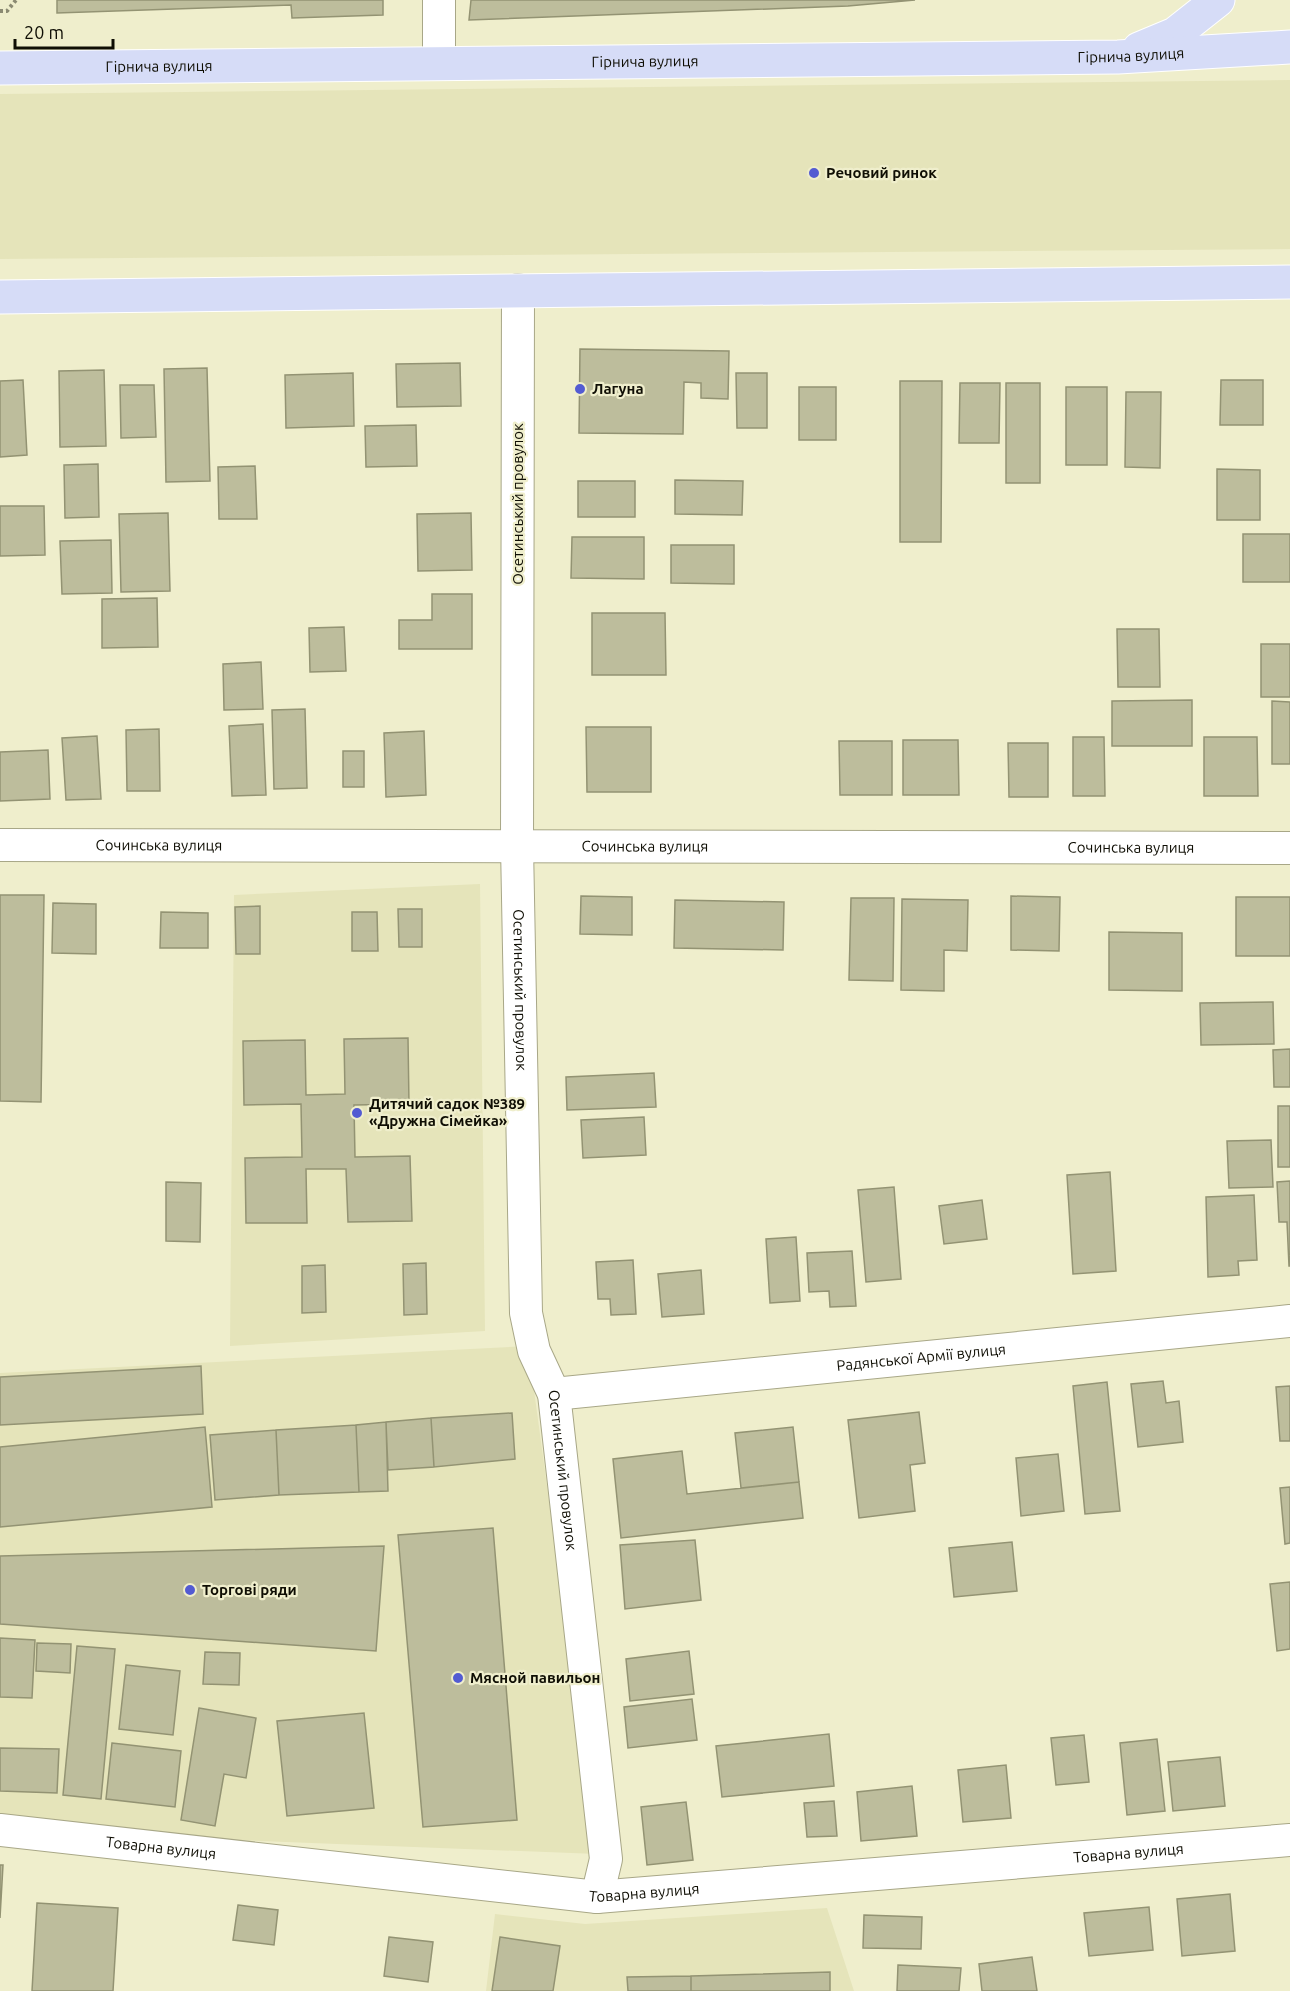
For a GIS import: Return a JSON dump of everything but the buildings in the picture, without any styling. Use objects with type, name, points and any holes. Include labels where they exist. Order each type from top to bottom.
[{"type":"main road","points":[[1118,57],[1175,34],[1218,0]]},
{"type":"main road","name":"Гірнича вулиця","points":[[0,68],[1118,57],[1290,47]]},
{"type":"main road","points":[[0,297],[1290,282]]},
{"type":"street","points":[[439,0],[439,64]]},
{"type":"street","name":"Осетинський провулок","points":[[518,290],[517,846],[526,1313],[534,1352],[554,1394],[606,1859],[597,1897]]},
{"type":"street","name":"Сочинська вулиця","points":[[0,845],[1290,848]]},
{"type":"street","name":"Радянської Армії вулиця","points":[[554,1394],[1290,1321]]},
{"type":"street","name":"Товарна вулиця","points":[[0,1830],[597,1897],[1290,1840]]},
{"type":"path","points":[[0,11],[7,11],[16,0]]},
{"type":"shaded area","points":[[1290,80],[1290,249],[0,259],[0,94]]},
{"type":"shaded area","name":"Дитячий садок №389 «Дружна Сімейка»","points":[[480,884],[485,1331],[230,1346],[234,895]]},
{"type":"shaded area","points":[[528,1346],[597,1854],[0,1831],[0,1373]]},
{"type":"shaded area","points":[[827,1908],[854,1991],[486,1991],[495,1914],[585,1924]]},
{"type":"place","name":"Речовий ринок","points":[[814,173]]},
{"type":"place","name":"Лагуна","points":[[580,389]]},
{"type":"place","name":"Дитячий садок №389 «Дружна Сімейка»","points":[[357,1113]]},
{"type":"place","name":"Торгові ряди","points":[[190,1590]]},
{"type":"place","name":"Мясной павильон","points":[[458,1678]]}]
